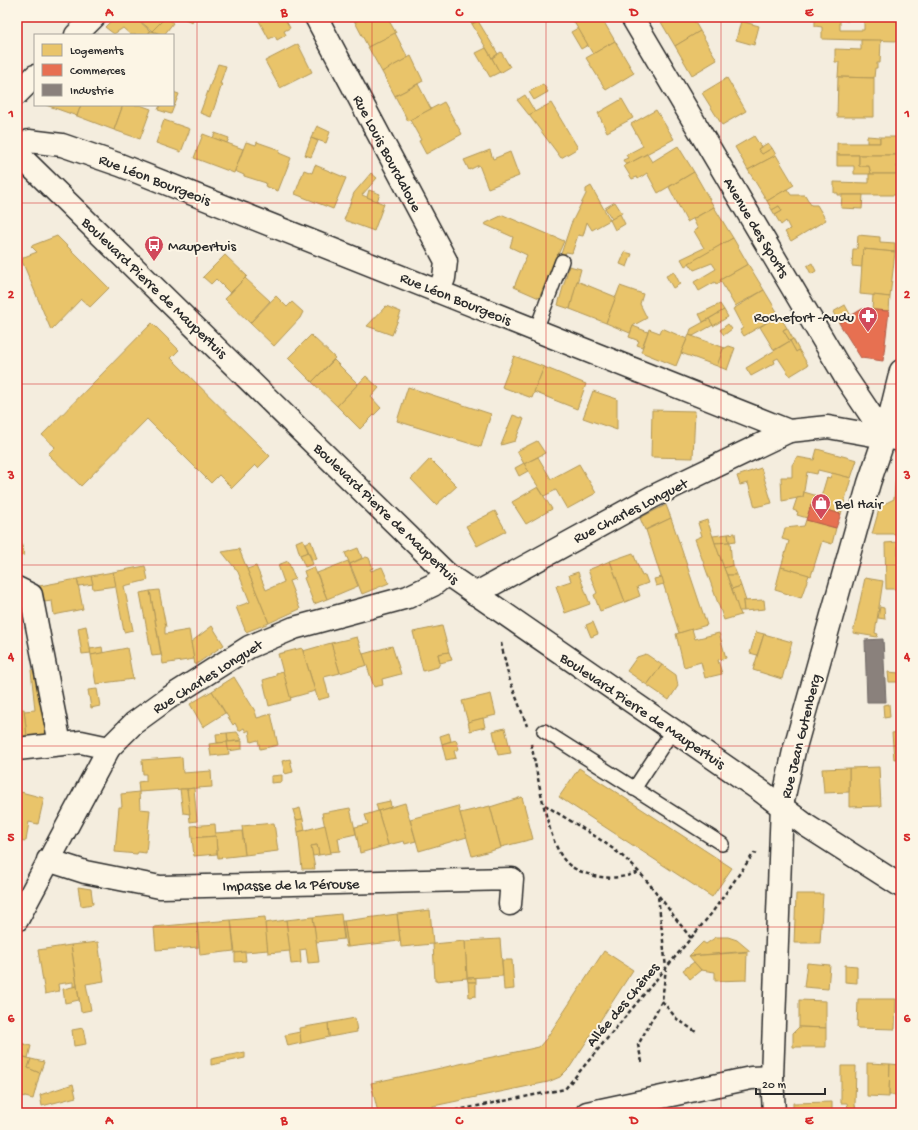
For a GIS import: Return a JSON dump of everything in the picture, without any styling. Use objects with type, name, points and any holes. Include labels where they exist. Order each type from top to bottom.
[{"type":"street","points":[[77,34],[94,17]]},
{"type":"street","name":"Rue Louis Bourdaloue","points":[[316,17],[446,261],[444,278],[439,291]]},
{"type":"street","name":"Avenue des Sports","points":[[632,17],[844,375],[893,438]]},
{"type":"street","points":[[17,94],[34,77]]},
{"type":"street","name":"Rue Léon Bourgeois","points":[[17,152],[29,142],[62,145],[120,165],[789,431],[828,427],[893,438]]},
{"type":"street","name":"Boulevard Pierre de Maupertuis","points":[[17,152],[447,574],[782,805],[807,826],[901,886]]},
{"type":"street","name":"Rue Jean Gutenberg","points":[[774,1113],[772,1077],[782,805],[794,751],[869,483],[893,438],[901,371]]},
{"type":"street","name":"Rue Charles Longuet","points":[[475,594],[652,497],[789,431]]},
{"type":"street","name":"Rue Charles Longuet","points":[[17,920],[109,748],[134,723],[167,699],[249,647],[294,628],[408,597],[433,585],[447,574]]},
{"type":"street","points":[[17,588],[31,595],[60,744]]},
{"type":"street","points":[[17,749],[81,742],[109,748]]},
{"type":"street","name":"Impasse de la Pérouse","points":[[48,860],[85,872],[160,887],[512,880],[510,904]]},
{"type":"street","points":[[587,1113],[751,1078],[772,1077]]},
{"type":"lane","points":[[536,330],[562,261]]},
{"type":"lane","points":[[634,789],[673,730]]},
{"type":"lane","points":[[544,731],[722,844]]},
{"type":"path","points":[[501,642],[509,678],[528,733]]},
{"type":"path","points":[[530,740],[552,832],[559,851],[567,863],[576,869],[608,879],[639,872]]},
{"type":"path","points":[[545,804],[618,852],[639,872],[691,938]]},
{"type":"path","name":"Allée des Chênes","points":[[442,1113],[565,1089],[711,914],[754,853],[780,857]]},
{"type":"path","points":[[642,1062],[638,1045],[662,1002],[666,968],[658,895]]},
{"type":"path","points":[[662,1002],[678,1019],[696,1032]]},
{"type":"building: Logements","points":[[115,17],[135,17],[150,31],[148,34],[130,34],[123,28],[114,34],[105,27]]},
{"type":"building: Logements","points":[[135,17],[166,17],[152,31]]},
{"type":"building: Logements","points":[[166,17],[173,23],[165,34],[152,31]]},
{"type":"building: Logements","points":[[186,17],[194,17],[192,22],[185,19]]},
{"type":"building: Logements","points":[[257,17],[284,17],[290,28],[284,31],[286,35],[277,40],[275,36],[269,39]]},
{"type":"building: Logements","points":[[352,17],[364,17],[355,22]]},
{"type":"building: Logements","points":[[364,17],[392,17],[388,19],[396,33],[368,47],[355,22]]},
{"type":"building: Logements","points":[[468,17],[475,17],[478,21],[472,24]]},
{"type":"building: Logements","points":[[571,17],[601,17],[615,41],[593,54]]},
{"type":"building: Logements","points":[[658,17],[692,17],[700,31],[675,46]]},
{"type":"building: Logements","points":[[815,17],[840,17],[840,30],[864,30],[864,17],[899,17],[898,41],[822,39],[822,27],[815,26]]},
{"type":"building: Logements","points":[[840,17],[849,17],[848,21],[840,20]]},
{"type":"building: Logements","points":[[478,21],[498,54],[492,58],[472,24]]},
{"type":"building: Logements","points":[[741,21],[759,26],[754,45],[736,40]]},
{"type":"building: Logements","points":[[578,28],[588,45],[581,49],[571,32]]},
{"type":"building: Logements","points":[[150,31],[152,31],[158,34],[148,34]]},
{"type":"building: Logements","points":[[700,31],[717,60],[692,75],[675,46]]},
{"type":"building: Logements","points":[[395,33],[408,58],[382,72],[368,47]]},
{"type":"building: Logements","points":[[861,40],[881,40],[880,63],[877,63],[877,68],[875,68],[874,78],[838,77],[839,62],[835,62],[835,49],[861,50]]},
{"type":"building: Logements","points":[[615,41],[634,73],[606,90],[586,58]]},
{"type":"building: Logements","points":[[298,44],[312,72],[280,88],[265,61]]},
{"type":"building: Logements","points":[[486,48],[500,72],[490,77],[476,53]]},
{"type":"building: Logements","points":[[501,52],[510,67],[500,73],[492,58]]},
{"type":"building: Logements","points":[[411,56],[423,81],[395,96],[382,72]]},
{"type":"building: Logements","points":[[218,64],[226,66],[220,84],[222,84],[211,117],[200,113]]},
{"type":"building: Logements","points":[[838,77],[874,78],[874,117],[837,117]]},
{"type":"building: Logements","points":[[727,78],[746,111],[722,125],[702,93]]},
{"type":"building: Logements","points":[[418,84],[431,109],[408,121],[395,96]]},
{"type":"building: Logements","points":[[543,84],[548,92],[534,100],[529,92]]},
{"type":"building: Logements","points":[[174,92],[179,94],[171,114],[158,110],[160,106],[174,106]]},
{"type":"building: Logements","points":[[525,95],[535,112],[529,115],[517,100]]},
{"type":"building: Logements","points":[[622,99],[633,118],[607,132],[598,113]]},
{"type":"building: Logements","points":[[444,102],[462,134],[426,154],[419,141],[421,140],[410,120]]},
{"type":"building: Logements","points":[[551,103],[578,148],[561,158],[529,115]]},
{"type":"building: Logements","points":[[49,106],[81,106],[77,116]]},
{"type":"building: Logements","points":[[81,106],[123,106],[114,130],[77,116]]},
{"type":"building: Logements","points":[[123,106],[143,106],[151,109],[140,139],[114,130]]},
{"type":"building: Logements","points":[[656,110],[674,139],[626,165],[623,160],[628,158],[626,155],[643,146],[631,124]]},
{"type":"building: Logements","points":[[164,120],[190,129],[181,152],[156,143]]},
{"type":"building: Logements","points":[[317,126],[330,132],[326,143],[311,138]]},
{"type":"building: Logements","points":[[215,133],[229,138],[227,143],[213,138]]},
{"type":"building: Logements","points":[[203,134],[243,149],[234,173],[194,158]]},
{"type":"building: Logements","points":[[754,136],[761,147],[758,149],[762,154],[772,148],[776,155],[748,170],[735,147]]},
{"type":"building: Logements","points":[[867,136],[880,137],[880,143],[867,143]]},
{"type":"building: Logements","points":[[880,137],[897,137],[897,155],[837,155],[837,143],[880,143]]},
{"type":"building: Logements","points":[[311,138],[318,141],[311,157],[305,155]]},
{"type":"building: Logements","points":[[246,142],[256,145],[257,142],[280,150],[279,153],[291,158],[278,191],[265,186],[266,183],[244,176],[235,171]]},
{"type":"building: Logements","points":[[768,143],[772,148],[762,154],[758,149]]},
{"type":"building: Logements","points":[[678,146],[694,172],[658,193],[647,173],[638,179],[637,177],[632,179],[624,166],[647,154],[652,162]]},
{"type":"building: Logements","points":[[490,150],[493,159],[510,152],[519,176],[488,188],[479,165],[469,170],[464,160]]},
{"type":"building: Logements","points":[[776,155],[794,185],[767,201],[748,170]]},
{"type":"building: Logements","points":[[837,155],[859,155],[859,166],[869,166],[871,174],[854,174],[854,166],[837,166]]},
{"type":"building: Logements","points":[[859,155],[897,155],[897,174],[871,174],[869,166],[859,166]]},
{"type":"building: Logements","points":[[315,165],[346,178],[333,209],[295,194],[304,170],[312,173]]},
{"type":"building: Logements","points":[[694,172],[714,207],[687,222],[669,187]]},
{"type":"building: Logements","points":[[371,173],[377,178],[362,195],[384,204],[374,231],[344,220],[354,193]]},
{"type":"building: Logements","points":[[869,174],[897,174],[897,195],[838,195],[838,193],[834,193],[834,182],[869,183]]},
{"type":"building: Logements","points":[[591,186],[610,220],[592,230],[587,222],[583,236],[578,235],[572,253],[566,252],[565,255],[561,254],[571,224],[586,194],[586,189]]},
{"type":"building: Logements","points":[[787,189],[791,195],[805,195],[811,205],[817,205],[826,220],[791,241],[785,232],[790,229],[786,221],[781,225],[775,215],[782,211],[779,206],[772,210],[767,201]]},
{"type":"building: Logements","points":[[369,190],[380,194],[377,201],[367,197]]},
{"type":"building: Logements","points":[[842,195],[863,195],[862,209],[841,208]]},
{"type":"building: Logements","points":[[615,202],[622,213],[612,219],[605,208]]},
{"type":"building: Logements","points":[[779,206],[782,211],[775,215],[772,210]]},
{"type":"building: Logements","points":[[714,207],[733,238],[685,266],[681,259],[704,248],[694,231],[698,229],[693,219]]},
{"type":"building: Logements","points":[[620,214],[625,224],[615,230],[610,220]]},
{"type":"building: Logements","points":[[503,215],[564,241],[539,298],[514,287],[527,255],[510,247],[513,237],[484,224]]},
{"type":"building: Logements","points":[[858,235],[880,237],[880,242],[895,243],[895,252],[863,249],[862,267],[852,266],[853,249],[857,249]]},
{"type":"building: Logements","points":[[57,236],[109,288],[90,307],[81,299],[51,330],[22,261],[24,257],[37,252],[31,246]]},
{"type":"building: Logements","points":[[733,238],[748,264],[720,280],[721,282],[716,284],[715,282],[699,291],[694,282],[716,269],[712,263],[694,270],[689,263]]},
{"type":"building: Logements","points":[[863,249],[895,252],[890,297],[860,294]]},
{"type":"building: Logements","points":[[625,252],[632,254],[627,267],[620,264]]},
{"type":"building: Logements","points":[[225,255],[247,276],[230,293],[216,279],[211,284],[203,277]]},
{"type":"building: Logements","points":[[812,263],[816,271],[811,274],[807,266]]},
{"type":"building: Logements","points":[[748,264],[764,290],[735,306],[720,280]]},
{"type":"building: Logements","points":[[569,266],[581,269],[570,309],[558,305]]},
{"type":"building: Logements","points":[[674,272],[680,284],[673,288],[666,276]]},
{"type":"building: Logements","points":[[245,278],[270,301],[250,323],[225,299]]},
{"type":"building: Logements","points":[[577,281],[616,297],[606,323],[570,309]]},
{"type":"building: Logements","points":[[620,286],[643,294],[640,304],[647,318],[634,325],[630,333],[606,323]]},
{"type":"building: Logements","points":[[764,290],[779,315],[744,336],[740,330],[743,328],[733,309]]},
{"type":"building: Logements","points":[[873,295],[890,297],[889,311],[872,310]]},
{"type":"building: Logements","points":[[276,296],[287,307],[292,302],[303,312],[300,318],[274,346],[250,323]]},
{"type":"building: Logements","points":[[720,304],[724,310],[703,322],[699,314]]},
{"type":"building: Logements","points":[[845,305],[851,316],[839,323],[833,312]]},
{"type":"building: Logements","points":[[386,306],[401,312],[392,335],[367,326]]},
{"type":"building: Logements","points":[[724,310],[728,317],[713,326],[709,319]]},
{"type":"building: Logements","points":[[779,315],[787,328],[783,330],[790,341],[774,350],[760,327]]},
{"type":"building: Logements","points":[[709,319],[713,325],[693,336],[689,335],[691,329]]},
{"type":"building: Logements","points":[[152,323],[179,350],[171,358],[270,456],[258,468],[255,465],[232,488],[219,475],[211,483],[147,419],[81,486],[48,454],[55,447],[42,435]]},
{"type":"building: Logements","points":[[728,324],[732,329],[724,335],[720,330]]},
{"type":"building: Logements","points":[[633,326],[648,332],[642,347],[637,345],[639,341],[629,337]]},
{"type":"building: Logements","points":[[662,328],[687,339],[676,366],[641,352],[649,329],[660,333]]},
{"type":"building: Logements","points":[[787,328],[793,339],[790,341],[783,330]]},
{"type":"building: Logements","points":[[311,335],[335,358],[312,382],[288,358]]},
{"type":"building: Logements","points":[[689,335],[725,348],[717,366],[681,353]]},
{"type":"building: Logements","points":[[793,339],[799,350],[796,352],[790,341]]},
{"type":"building: Logements","points":[[790,341],[796,352],[799,350],[808,365],[790,376],[778,358],[774,360],[775,363],[751,376],[746,368]]},
{"type":"building: Logements","points":[[729,346],[735,348],[727,370],[717,366],[723,349]]},
{"type":"building: Logements","points":[[514,356],[544,367],[532,398],[502,387]]},
{"type":"building: Logements","points":[[334,360],[358,384],[337,406],[312,382]]},
{"type":"building: Logements","points":[[544,367],[586,384],[577,409],[534,392]]},
{"type":"building: Logements","points":[[366,376],[379,388],[371,397],[381,408],[360,429],[337,406]]},
{"type":"building: Logements","points":[[408,387],[491,414],[481,447],[397,421]]},
{"type":"building: Logements","points":[[593,391],[617,399],[617,430],[583,418]]},
{"type":"building: Logements","points":[[652,410],[695,411],[693,458],[651,457]]},
{"type":"building: Logements","points":[[513,415],[524,419],[515,441],[501,445]]},
{"type":"building: Logements","points":[[537,441],[545,453],[524,464],[517,451]]},
{"type":"building: Logements","points":[[817,449],[857,460],[851,478],[818,470],[817,474],[807,472],[803,497],[782,501],[781,477],[792,477],[792,465],[797,457],[814,460]]},
{"type":"building: Logements","points":[[538,457],[551,479],[579,464],[596,493],[567,509],[556,490],[544,496],[524,464]]},
{"type":"building: Logements","points":[[430,459],[457,486],[436,505],[411,479]]},
{"type":"building: Logements","points":[[897,459],[901,459],[901,534],[872,534],[880,506],[894,499]]},
{"type":"building: Logements","points":[[524,463],[528,471],[519,476],[515,468]]},
{"type":"building: Logements","points":[[761,468],[772,503],[755,507],[748,483],[740,485],[737,476]]},
{"type":"building: Logements","points":[[832,473],[851,478],[841,514],[811,505],[807,518],[797,515],[798,512],[793,510],[797,498],[803,497],[804,492],[821,497],[827,477],[830,478]]},
{"type":"building: Logements","points":[[538,487],[552,509],[526,524],[512,502]]},
{"type":"building: Logements","points":[[666,505],[671,518],[645,530],[640,518]]},
{"type":"building: Logements","points":[[495,511],[506,531],[477,546],[466,526]]},
{"type":"building: Logements","points":[[671,518],[707,625],[679,633],[646,530]]},
{"type":"building: Logements","points":[[707,520],[741,615],[724,620],[695,539],[702,536],[698,523]]},
{"type":"building: Logements","points":[[806,520],[836,528],[832,544],[822,541],[811,576],[781,567],[789,541],[782,539],[785,528],[804,526]]},
{"type":"building: Logements","points":[[17,524],[24,555],[17,557]]},
{"type":"building: Logements","points":[[735,533],[736,541],[729,542],[728,534]]},
{"type":"building: Logements","points":[[728,534],[729,542],[715,543],[713,536]]},
{"type":"building: Logements","points":[[303,539],[308,552],[300,555],[296,542]]},
{"type":"building: Logements","points":[[311,541],[317,559],[312,560],[305,543]]},
{"type":"building: Logements","points":[[730,542],[732,566],[724,568],[715,543]]},
{"type":"building: Logements","points":[[898,542],[898,589],[886,589],[885,543]]},
{"type":"building: Logements","points":[[358,548],[362,558],[350,564],[345,553]]},
{"type":"building: Logements","points":[[239,549],[269,623],[246,632],[236,607],[250,602],[238,572],[222,552]]},
{"type":"building: Logements","points":[[308,552],[313,564],[305,567],[300,555]]},
{"type":"building: Logements","points":[[633,553],[642,576],[645,575],[648,583],[637,587],[640,596],[625,602],[610,561]]},
{"type":"building: Logements","points":[[366,557],[369,558],[373,568],[370,569],[371,571],[382,567],[389,583],[362,594],[350,564]]},
{"type":"building: Logements","points":[[288,561],[295,579],[289,581],[300,609],[269,623],[247,569],[256,566],[266,590],[284,582],[278,565]]},
{"type":"building: Logements","points":[[348,561],[358,586],[327,599],[317,573]]},
{"type":"building: Logements","points":[[610,561],[625,602],[600,611],[594,595],[597,593],[588,570]]},
{"type":"building: Logements","points":[[733,565],[737,575],[727,575],[724,568]]},
{"type":"building: Logements","points":[[145,566],[148,580],[124,586],[133,630],[124,632],[113,572]]},
{"type":"building: Logements","points":[[314,567],[327,599],[314,604],[304,578],[306,577],[304,571]]},
{"type":"building: Logements","points":[[781,567],[809,575],[801,598],[775,590]]},
{"type":"building: Logements","points":[[113,572],[116,586],[93,589],[91,576]]},
{"type":"building: Logements","points":[[578,572],[590,604],[565,613],[556,586],[571,581],[569,575]]},
{"type":"building: Logements","points":[[727,575],[737,575],[741,586],[732,589]]},
{"type":"building: Logements","points":[[91,576],[93,584],[79,586],[77,579]]},
{"type":"building: Logements","points":[[662,577],[664,584],[656,586],[654,579]]},
{"type":"building: Logements","points":[[865,578],[883,581],[875,633],[878,634],[877,637],[853,633]]},
{"type":"building: Logements","points":[[77,579],[83,609],[54,615],[52,601],[44,602],[43,595],[36,596],[34,587]]},
{"type":"building: Logements","points":[[741,586],[746,601],[743,601],[744,611],[739,611],[732,589]]},
{"type":"building: Logements","points":[[159,590],[166,627],[165,634],[189,630],[194,659],[163,664],[150,591]]},
{"type":"building: Logements","points":[[150,591],[161,655],[152,656],[140,593]]},
{"type":"building: Logements","points":[[764,600],[765,609],[744,611],[743,601]]},
{"type":"building: Logements","points":[[880,607],[884,608],[885,619],[878,618]]},
{"type":"building: Logements","points":[[593,622],[598,634],[591,637],[586,625]]},
{"type":"building: Logements","points":[[86,626],[91,653],[82,654],[78,628]]},
{"type":"building: Logements","points":[[212,626],[224,645],[195,665],[191,642]]},
{"type":"building: Logements","points":[[442,626],[449,652],[438,654],[440,663],[438,667],[423,671],[413,632]]},
{"type":"building: Logements","points":[[692,629],[695,639],[719,633],[726,658],[718,660],[722,674],[705,678],[701,662],[684,667],[676,634]]},
{"type":"building: Logements","points":[[756,632],[764,634],[757,655],[750,653]]},
{"type":"building: Logements","points":[[764,634],[792,642],[782,679],[753,670]]},
{"type":"building: Logements","points":[[357,637],[367,665],[340,673],[331,643]]},
{"type":"building: Logements","points":[[331,643],[340,673],[324,677],[329,697],[318,700],[303,651]]},
{"type":"building: Logements","points":[[392,646],[401,674],[382,679],[383,685],[374,687],[363,654]]},
{"type":"building: Logements","points":[[102,647],[103,653],[91,655],[90,649]]},
{"type":"building: Logements","points":[[127,648],[133,679],[96,684],[91,655]]},
{"type":"building: Logements","points":[[302,648],[315,691],[290,698],[278,654]]},
{"type":"building: Logements","points":[[449,652],[452,660],[440,663],[438,654]]},
{"type":"building: Logements","points":[[646,654],[662,665],[647,685],[627,671],[637,657]]},
{"type":"building: Logements","points":[[662,665],[676,675],[678,686],[669,700],[647,685]]},
{"type":"building: Logements","points":[[41,668],[50,734],[27,737],[24,711],[35,710],[31,670]]},
{"type":"building: Logements","points":[[283,671],[291,700],[269,706],[263,680],[276,676],[276,673]]},
{"type":"building: Logements","points":[[888,672],[899,673],[899,682],[889,682]]},
{"type":"building: Logements","points":[[234,677],[255,711],[257,718],[271,714],[278,745],[260,749],[258,740],[251,742],[249,730],[246,732],[244,728],[239,731],[235,723],[233,725],[212,691]]},
{"type":"building: Logements","points":[[97,689],[100,706],[91,708],[88,690]]},
{"type":"building: Logements","points":[[212,691],[225,713],[203,727],[190,704]]},
{"type":"building: Logements","points":[[491,694],[496,715],[468,722],[462,701]]},
{"type":"building: Logements","points":[[889,704],[890,717],[884,718],[883,705]]},
{"type":"building: Logements","points":[[24,709],[27,737],[17,739],[17,710]]},
{"type":"building: Logements","points":[[483,718],[485,727],[470,731],[468,722]]},
{"type":"building: Logements","points":[[505,728],[511,753],[498,755],[493,731]]},
{"type":"building: Logements","points":[[237,732],[242,740],[228,742],[227,733]]},
{"type":"building: Logements","points":[[901,732],[901,758],[894,759],[892,733]]},
{"type":"building: Logements","points":[[227,733],[228,742],[217,743],[216,734]]},
{"type":"building: Logements","points":[[449,733],[451,741],[442,744],[440,736]]},
{"type":"building: Logements","points":[[456,740],[459,749],[454,751],[456,758],[446,760],[442,744]]},
{"type":"building: Logements","points":[[242,741],[242,749],[228,751],[227,742]]},
{"type":"building: Logements","points":[[227,742],[229,754],[211,756],[209,744]]},
{"type":"building: Logements","points":[[182,757],[183,773],[211,771],[212,787],[139,792],[138,782],[146,781],[146,774],[143,774],[142,760]]},
{"type":"building: Logements","points":[[290,759],[293,772],[285,774],[282,761]]},
{"type":"building: Logements","points":[[879,767],[881,806],[849,807],[849,768]]},
{"type":"building: Logements","points":[[579,768],[732,868],[712,897],[559,797]]},
{"type":"building: Logements","points":[[849,768],[849,792],[824,793],[822,769]]},
{"type":"building: Logements","points":[[282,775],[282,782],[271,783],[271,776]]},
{"type":"building: Logements","points":[[194,788],[197,821],[190,822],[187,789]]},
{"type":"building: Logements","points":[[180,789],[187,789],[190,814],[183,813]]},
{"type":"building: Logements","points":[[17,791],[44,798],[38,824],[29,822],[26,841],[17,840]]},
{"type":"building: Logements","points":[[139,792],[140,809],[150,810],[146,853],[138,852],[137,854],[115,852],[119,807],[122,807],[121,794]]},
{"type":"building: Logements","points":[[522,797],[533,839],[501,847],[490,807]]},
{"type":"building: Logements","points":[[390,801],[391,807],[378,811],[376,804]]},
{"type":"building: Logements","points":[[405,803],[416,841],[405,844],[404,841],[388,845],[378,811]]},
{"type":"building: Logements","points":[[458,806],[467,837],[419,851],[410,819]]},
{"type":"building: Logements","points":[[490,806],[501,848],[472,856],[460,813]]},
{"type":"building: Logements","points":[[300,808],[303,819],[296,820],[293,810]]},
{"type":"building: Logements","points":[[350,808],[356,834],[338,838],[340,851],[330,852],[322,813]]},
{"type":"building: Logements","points":[[378,811],[388,845],[360,853],[355,827],[368,824],[365,815]]},
{"type":"building: Logements","points":[[303,819],[305,830],[298,832],[296,820]]},
{"type":"building: Logements","points":[[274,823],[278,851],[245,855],[242,826]]},
{"type":"building: Logements","points":[[215,824],[216,836],[192,838],[191,826]]},
{"type":"building: Logements","points":[[325,825],[331,853],[319,855],[317,845],[311,846],[315,869],[302,869],[298,832]]},
{"type":"building: Logements","points":[[242,831],[245,855],[218,858],[215,833]]},
{"type":"building: Logements","points":[[216,836],[217,854],[194,856],[192,838]]},
{"type":"building: Logements","points":[[317,845],[319,855],[313,856],[311,846]]},
{"type":"building: Logements","points":[[78,887],[91,889],[93,904],[81,906]]},
{"type":"building: Logements","points":[[796,894],[823,894],[820,943],[794,943]]},
{"type":"building: Logements","points":[[430,910],[433,944],[401,947],[397,914]]},
{"type":"building: Logements","points":[[341,914],[344,939],[316,942],[313,917]]},
{"type":"building: Logements","points":[[397,914],[400,941],[348,947],[344,921]]},
{"type":"building: Logements","points":[[265,917],[268,950],[235,953],[231,920]]},
{"type":"building: Logements","points":[[313,917],[319,962],[308,963],[306,949],[300,950],[301,963],[291,964],[286,920]]},
{"type":"building: Logements","points":[[231,920],[234,951],[200,955],[197,923]]},
{"type":"building: Logements","points":[[286,920],[290,951],[268,953],[265,923]]},
{"type":"building: Logements","points":[[342,921],[344,921],[348,947],[346,947]]},
{"type":"building: Logements","points":[[197,923],[199,947],[156,950],[154,927]]},
{"type":"building: Logements","points":[[716,937],[728,937],[737,940],[750,951],[689,956],[703,942],[706,944]]},
{"type":"building: Logements","points":[[500,939],[503,976],[467,978],[465,941]]},
{"type":"building: Logements","points":[[465,941],[467,978],[435,981],[433,944]]},
{"type":"building: Logements","points":[[98,942],[104,981],[86,984],[91,1010],[81,1012],[71,945]]},
{"type":"building: Logements","points":[[71,945],[77,986],[73,987],[73,982],[58,984],[59,991],[45,994],[38,950]]},
{"type":"building: Logements","points":[[604,951],[633,970],[570,1067],[560,1077],[548,1082],[400,1113],[378,1113],[371,1083],[539,1047],[546,1039]]},
{"type":"building: Logements","points":[[245,952],[246,961],[235,962],[235,953]]},
{"type":"building: Logements","points":[[747,952],[746,980],[715,981],[715,972],[701,970],[689,956]]},
{"type":"building: Logements","points":[[502,960],[512,960],[514,989],[504,990]]},
{"type":"building: Logements","points":[[694,962],[701,970],[690,979],[683,970]]},
{"type":"building: Logements","points":[[807,963],[830,965],[828,989],[804,987]]},
{"type":"building: Logements","points":[[845,965],[857,966],[857,983],[845,982]]},
{"type":"building: Logements","points":[[467,978],[476,978],[476,982],[468,982]]},
{"type":"building: Logements","points":[[468,982],[476,982],[476,996],[469,997]]},
{"type":"building: Logements","points":[[77,986],[79,1000],[65,1003],[63,989]]},
{"type":"building: Logements","points":[[858,999],[896,999],[895,1029],[857,1028]]},
{"type":"building: Logements","points":[[799,1000],[826,1001],[826,1028],[799,1027]]},
{"type":"building: Logements","points":[[355,1018],[357,1032],[329,1037],[328,1023]]},
{"type":"building: Logements","points":[[328,1023],[329,1037],[301,1043],[299,1028]]},
{"type":"building: Logements","points":[[799,1027],[826,1028],[826,1047],[793,1047],[793,1033]]},
{"type":"building: Logements","points":[[83,1028],[86,1044],[74,1046],[72,1030]]},
{"type":"building: Logements","points":[[300,1032],[301,1043],[288,1046],[285,1035]]},
{"type":"building: Logements","points":[[17,1042],[31,1046],[28,1058],[17,1055]]},
{"type":"building: Logements","points":[[245,1052],[245,1058],[211,1065],[211,1059]]},
{"type":"building: Logements","points":[[17,1055],[31,1059],[28,1068],[40,1073],[33,1099],[17,1095]]},
{"type":"building: Logements","points":[[31,1059],[44,1062],[40,1073],[28,1068]]},
{"type":"building: Logements","points":[[867,1063],[890,1064],[889,1097],[867,1096]]},
{"type":"building: Logements","points":[[890,1064],[901,1065],[901,1095],[889,1095]]},
{"type":"building: Logements","points":[[841,1066],[856,1066],[855,1105],[857,1113],[849,1113],[847,1103],[841,1103]]},
{"type":"building: Logements","points":[[73,1084],[76,1097],[42,1106],[40,1095]]},
{"type":"building: Logements","points":[[832,1102],[832,1113],[793,1113],[793,1103]]},
{"type":"building: Commerces","points":[[862,309],[889,311],[883,361],[861,358],[839,323]]},
{"type":"building: Commerces","points":[[811,505],[841,514],[836,528],[806,520]]},
{"type":"building: Industrie","points":[[883,639],[886,702],[867,702],[865,640]]},
{"type":"place","name":"Maupertuis","points":[[154,262]]},
{"type":"place","name":"Rochefort -Audu","points":[[868,333]]},
{"type":"place","name":"Bel Hair","points":[[821,520]]}]
